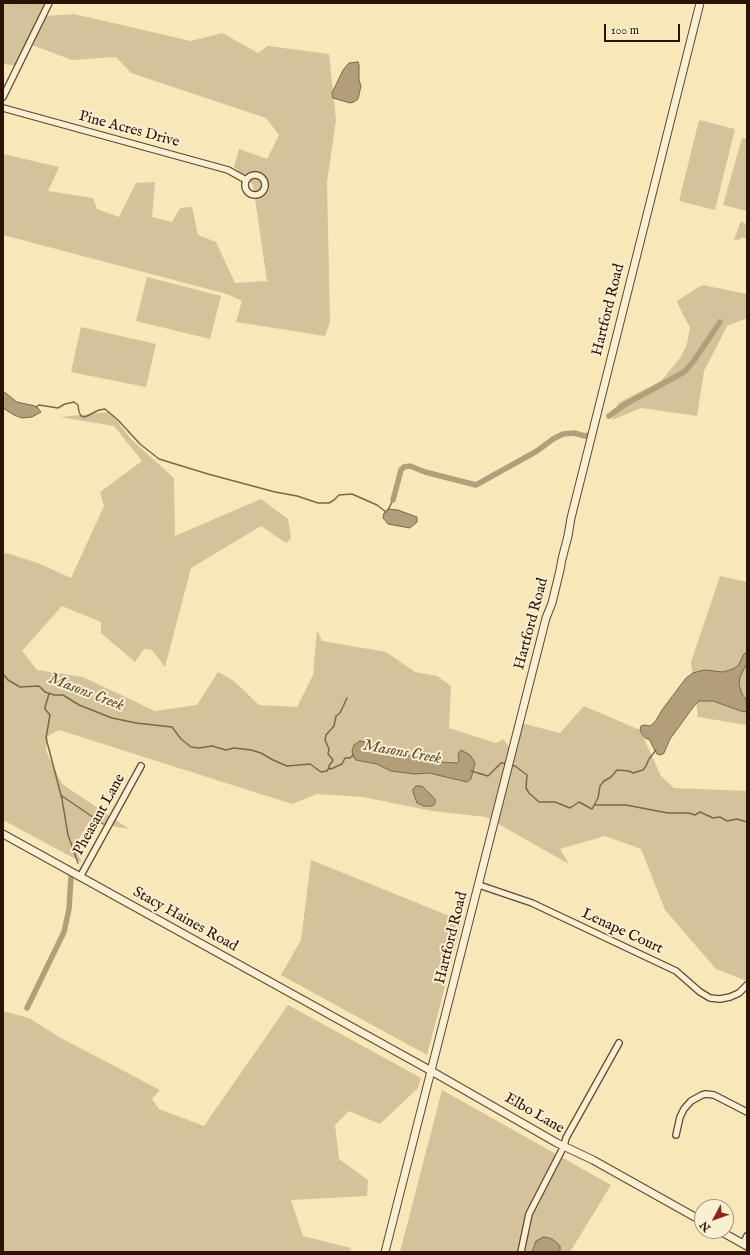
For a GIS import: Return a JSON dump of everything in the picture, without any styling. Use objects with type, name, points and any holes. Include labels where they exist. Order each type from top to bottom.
[{"type":"street","points":[[3,97],[49,3]]},
{"type":"street","name":"Hartford Road","points":[[386,1252],[546,618],[552,603],[571,518],[700,3]]},
{"type":"street","name":"Pine Acres Drive","points":[[3,108],[228,170],[246,180]]},
{"type":"street","name":"Pheasant Lane","points":[[80,876],[141,766]]},
{"type":"street","name":"Stacy Haines Road","points":[[3,834],[354,1029]]},
{"type":"street","name":"Lenape Court","points":[[479,885],[532,903],[670,968],[682,975],[700,992],[707,996],[720,999],[730,997],[739,993],[747,985]]},
{"type":"street","name":"Elbo Lane","points":[[354,1029],[694,1217]]},
{"type":"street","points":[[521,1252],[529,1214],[564,1146],[566,1138],[619,1043]]},
{"type":"street","points":[[676,1135],[680,1117],[684,1109],[691,1101],[702,1095],[714,1095],[747,1112]]},
{"type":"street","points":[[734,1239],[745,1245],[747,1236]]},
{"type":"shaded area","points":[[3,3],[51,3],[45,16],[74,14],[191,41],[222,33],[258,53],[268,46],[329,54],[336,120],[327,182],[330,322],[325,336],[236,322],[242,301],[227,294],[3,235],[3,154],[59,167],[48,191],[93,198],[97,209],[119,217],[136,183],[155,182],[152,217],[172,222],[180,208],[192,207],[198,235],[216,242],[235,283],[267,281],[253,185],[234,167],[239,149],[267,159],[279,135],[266,118],[131,73],[116,57],[72,60],[29,44],[18,66],[3,64]]},
{"type":"shaded area","points":[[699,120],[735,129],[715,210],[679,201]]},
{"type":"shaded area","points":[[742,138],[747,139],[747,211],[723,205]]},
{"type":"shaded area","points":[[741,221],[747,225],[747,239],[742,237],[739,240],[734,239]]},
{"type":"shaded area","points":[[147,277],[221,296],[210,339],[136,321]]},
{"type":"shaded area","points":[[702,285],[747,294],[747,318],[727,326],[704,371],[697,416],[641,408],[612,420],[618,403],[661,381],[680,358],[687,344],[690,327],[677,301]]},
{"type":"shaded area","points":[[81,327],[156,344],[146,387],[71,372]]},
{"type":"shaded area","points":[[110,412],[131,439],[174,478],[175,536],[261,499],[288,519],[291,538],[286,543],[261,526],[191,568],[165,667],[152,650],[144,649],[135,662],[101,633],[101,622],[62,606],[22,651],[37,670],[83,677],[155,711],[197,705],[218,672],[234,681],[259,705],[297,707],[313,675],[317,630],[322,641],[386,652],[415,672],[437,676],[451,686],[449,728],[496,743],[503,739],[514,753],[521,723],[560,733],[584,706],[640,730],[661,776],[674,788],[747,791],[747,981],[716,969],[665,910],[641,849],[605,836],[560,849],[569,864],[486,817],[432,811],[363,797],[317,794],[292,804],[59,730],[48,736],[46,751],[62,784],[129,829],[89,822],[77,842],[81,862],[3,820],[3,555],[6,553],[38,563],[71,578],[104,506],[100,492],[142,461],[114,426],[60,417]]},
{"type":"shaded area","points":[[720,576],[747,582],[747,725],[698,717],[691,662]]},
{"type":"shaded area","points":[[311,860],[462,921],[427,1055],[281,975],[301,940]]},
{"type":"shaded area","points":[[288,1005],[421,1078],[418,1088],[380,1124],[349,1111],[335,1125],[339,1159],[368,1180],[367,1196],[291,1200],[303,1236],[351,1248],[349,1252],[3,1252],[3,1011],[29,1018],[59,1037],[160,1090],[152,1099],[159,1109],[204,1126]]},
{"type":"shaded area","points":[[442,1090],[611,1185],[570,1252],[400,1252]]},
{"type":"water","points":[[358,62],[359,80],[361,86],[358,99],[350,103],[333,98],[332,93],[343,70],[349,63]]},
{"type":"water","points":[[3,391],[17,402],[35,406],[41,412],[32,417],[22,418],[14,415],[3,408]]},
{"type":"water","points":[[388,509],[398,510],[417,517],[417,522],[410,528],[388,524],[383,518],[384,513]]},
{"type":"water","points":[[747,652],[747,663],[740,677],[739,684],[742,694],[747,701],[747,712],[713,701],[699,701],[670,739],[664,753],[661,755],[657,754],[650,740],[645,738],[642,734],[640,730],[641,726],[650,726],[655,722],[686,678],[693,673],[704,670],[723,672],[733,669],[738,666],[744,654]]},
{"type":"water","points":[[360,741],[398,749],[410,756],[419,752],[427,752],[439,762],[457,763],[459,761],[458,754],[461,750],[470,755],[475,763],[471,779],[467,782],[429,773],[415,774],[391,771],[377,764],[356,760],[352,751],[354,745]]},
{"type":"water","points":[[416,786],[422,786],[435,799],[435,804],[432,806],[424,806],[417,803],[413,792],[413,789]]},
{"type":"water","points":[[543,1237],[550,1238],[556,1242],[560,1246],[560,1252],[532,1252],[536,1241]]},
{"type":"waterway","points":[[609,416],[624,405],[684,372],[693,362],[720,322]]},
{"type":"waterway","points":[[36,407],[39,405],[58,408],[65,404],[74,402],[78,405],[81,416],[85,417],[99,410],[105,409],[118,420],[140,444],[159,459],[208,474],[275,492],[297,496],[318,503],[329,503],[339,495],[352,494],[377,505],[386,512]]},
{"type":"waterway","points":[[393,500],[401,470],[404,467],[410,466],[425,472],[476,485],[537,451],[553,439],[563,434],[574,433],[585,436],[590,435]]},
{"type":"waterway","points":[[388,510],[393,500]]},
{"type":"waterway","name":"Masons Creek","points":[[3,674],[8,680],[20,687],[39,686],[45,692],[54,695],[63,695],[79,705],[112,718],[136,723],[172,727],[181,739],[191,747],[199,748],[212,746],[226,750],[234,748],[251,750],[261,753],[287,766],[310,764],[321,772],[327,771],[329,768],[331,769],[342,764],[345,758],[350,758],[353,755]]},
{"type":"waterway","points":[[49,694],[45,707],[50,715],[46,738],[62,799],[68,835],[78,863]]},
{"type":"waterway","points":[[329,768],[333,760],[328,754],[329,749],[325,740],[326,735],[334,726],[336,716],[340,713],[347,698]]},
{"type":"waterway","name":"Masons Creek","points":[[512,765],[527,775],[526,788],[529,793],[539,802],[555,802],[570,808],[579,802],[592,809],[598,798],[600,786],[604,781],[611,777],[617,770],[629,771],[633,773],[643,770],[656,750]]},
{"type":"waterway","name":"Masons Creek","points":[[471,771],[488,776],[501,763],[507,763]]},
{"type":"waterway","points":[[62,796],[103,824]]},
{"type":"waterway","name":"Masons Creek","points":[[595,805],[626,805],[668,813],[689,813],[695,815],[700,812],[713,818],[720,817],[727,821],[737,819],[747,822]]},
{"type":"waterway","points":[[27,1008],[64,932],[69,909],[71,877]]}]
